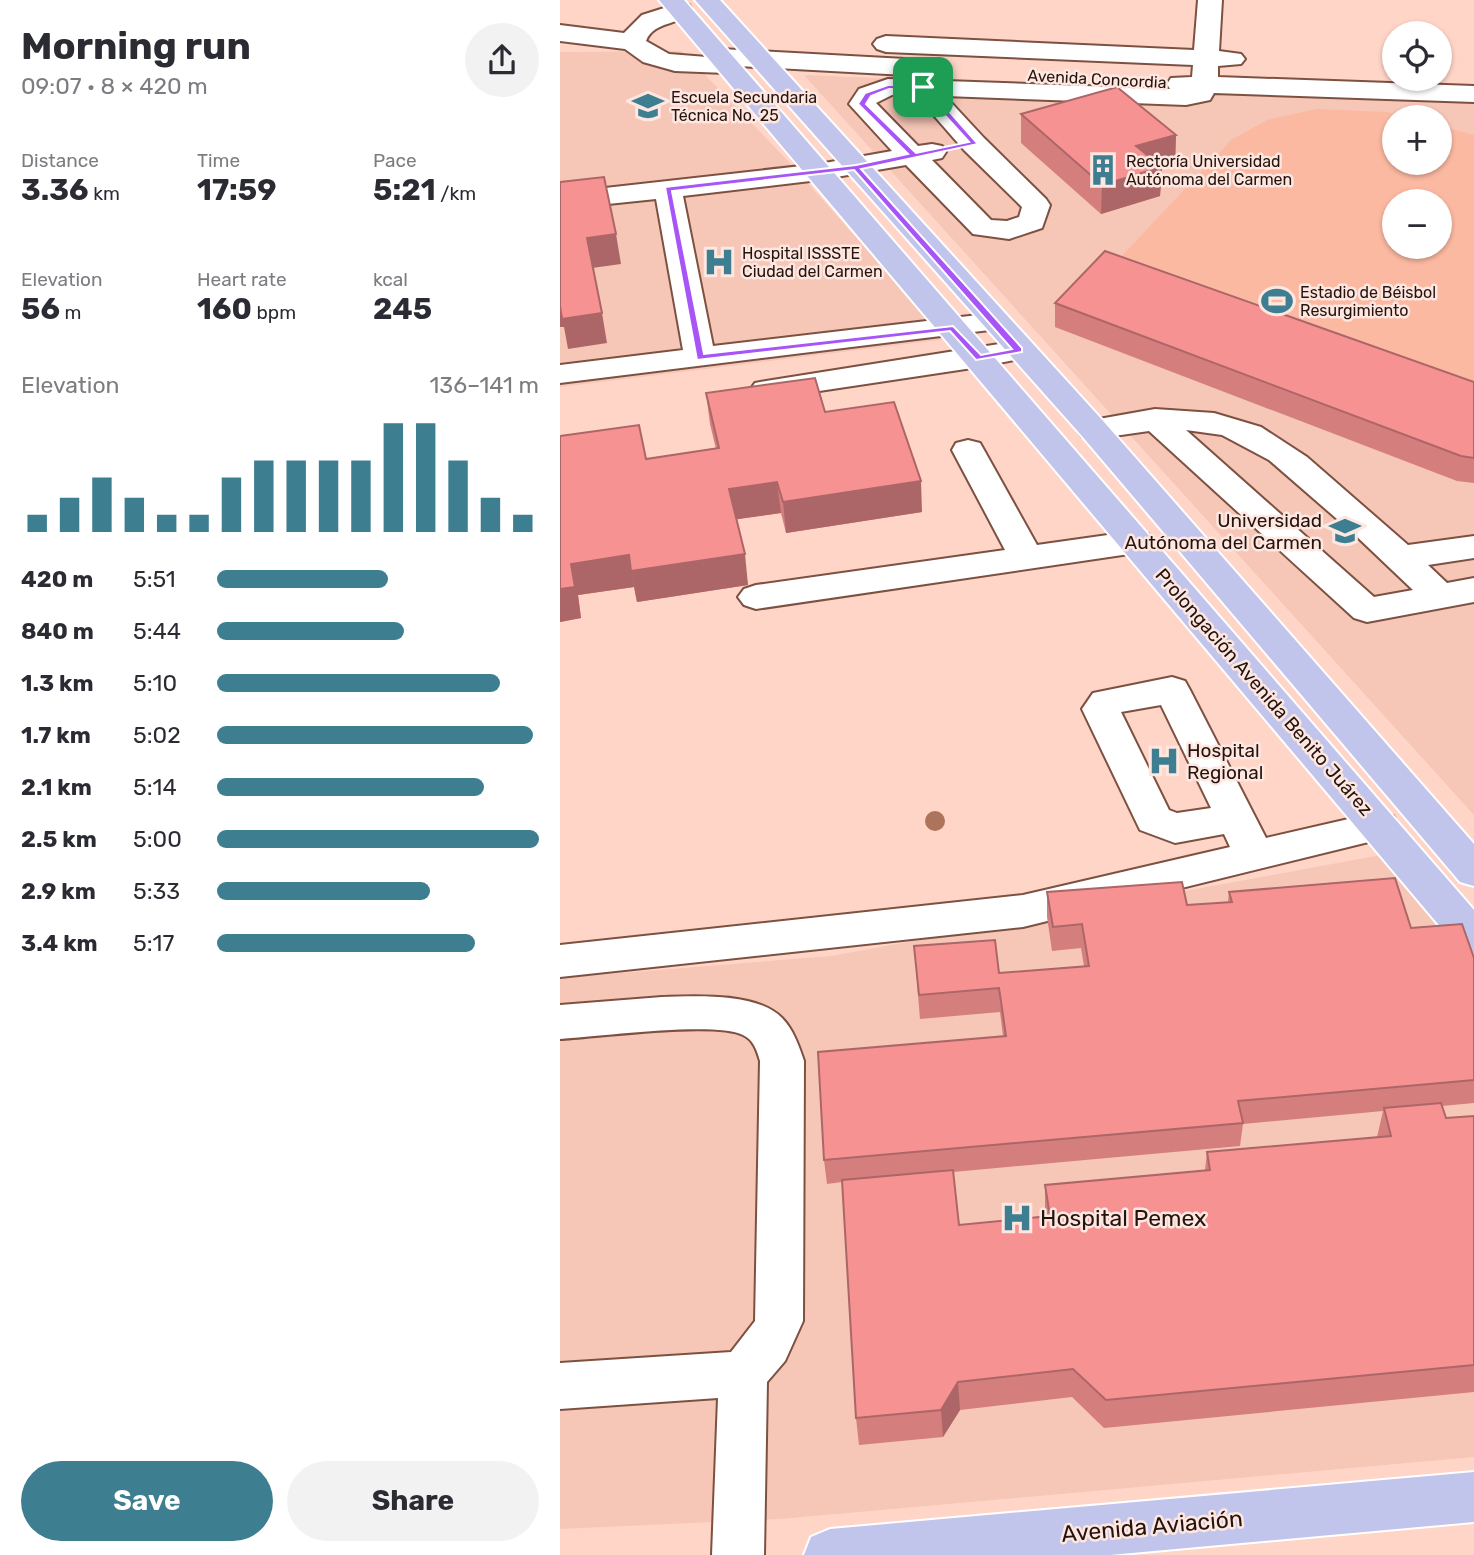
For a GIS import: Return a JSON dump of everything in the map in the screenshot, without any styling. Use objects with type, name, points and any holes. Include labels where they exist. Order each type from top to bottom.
[{"type":"main road","name":"Prolongación Avenida Benito Juárez","points":[[686,3],[730,51],[856,167],[1018,350],[1093,429],[1474,871]]},
{"type":"main road","name":"Prolongación Avenida Benito Juárez","points":[[730,51],[819,172],[1474,938]]},
{"type":"main road","name":"Avenida Aviación","points":[[830,1555],[1474,1497]]},
{"type":"street","points":[[923,87],[974,144],[1036,205],[1032,222],[1009,230],[983,228],[862,104],[868,95],[888,87],[923,87],[1186,97],[1201,94],[1204,85],[1210,0]]},
{"type":"street","points":[[633,42],[636,32],[649,22],[686,3]]},
{"type":"street","points":[[560,33],[633,42],[641,52],[666,62],[730,51]]},
{"type":"street","name":"Avenida Concordia","points":[[730,51],[1260,60]]},
{"type":"street","name":"Avenida Concordia","points":[[730,51],[1204,85],[1474,94]]},
{"type":"street","points":[[1452,69],[1474,70]]},
{"type":"street","points":[[560,201],[856,167],[974,144]]},
{"type":"street","points":[[668,189],[700,358]]},
{"type":"street","points":[[560,374],[995,322]]},
{"type":"street","points":[[736,394],[1018,350]]},
{"type":"street","points":[[1093,429],[1155,419],[1215,423],[1250,433],[1280,452],[1402,557],[1439,596]]},
{"type":"street","points":[[1155,419],[1367,610],[1474,590]]},
{"type":"street","points":[[968,450],[1027,558]]},
{"type":"street","points":[[756,597],[1136,542]]},
{"type":"street","points":[[1402,557],[1474,547]]},
{"type":"street","points":[[1236,818],[1255,856]]},
{"type":"street","points":[[560,961],[1023,911],[1379,826]]},
{"type":"street","points":[[560,1022],[724,1013],[757,1022],[775,1038],[782,1061],[779,1321],[768,1345],[743,1374],[738,1555]]},
{"type":"street","points":[[560,1386],[743,1374]]},
{"type":"shaded area","name":"Hospital ISSSTE Ciudad del Carmen","points":[[682,51],[787,160],[947,339],[560,387],[560,52]]},
{"type":"shaded area","name":"Universidad Autónoma del Carmen","points":[[804,75],[1474,102],[1474,815]]},
{"type":"shaded area","name":"Estadio de Béisbol Resurgimiento","points":[[1317,109],[1382,112],[1382,175],[1452,175],[1452,129],[1474,135],[1474,483],[1055,327],[1231,140],[1267,120]]},
{"type":"shaded area","name":"Hospital Pemex","points":[[1381,855],[1474,963],[1474,1457],[780,1519],[560,1529],[560,978],[831,956]]},
{"type":"building","points":[[1117,87],[1176,135],[1136,146],[1162,167],[1102,185],[1021,114]]},
{"type":"building","points":[[604,177],[616,234],[587,238],[602,313],[562,319],[560,182]]},
{"type":"building","points":[[1105,251],[1474,382],[1474,458],[1461,456],[1055,303]]},
{"type":"building","points":[[815,378],[825,412],[894,402],[921,481],[783,502],[777,482],[729,489],[745,554],[631,571],[629,555],[571,564],[575,587],[560,589],[560,436],[639,425],[646,459],[719,448],[706,393]]},
{"type":"building","points":[[1395,878],[1411,928],[1462,924],[1474,958],[1474,1080],[1238,1101],[1243,1123],[824,1160],[818,1052],[1006,1036],[999,988],[919,995],[914,946],[995,940],[999,973],[1089,966],[1082,924],[1053,927],[1047,892],[1182,882],[1187,905],[1232,902],[1229,892]]},
{"type":"building","points":[[1441,1103],[1446,1118],[1474,1116],[1474,1365],[1106,1400],[1073,1369],[958,1382],[941,1410],[856,1418],[842,1180],[953,1170],[959,1225],[1050,1216],[1045,1185],[1210,1170],[1207,1152],[1391,1136],[1384,1108]]},
{"type":"place","name":"Escuela Secundaria Técnica No. 25","points":[[648,106]]},
{"type":"place","name":"Rectoría Universidad Autónoma del Carmen","points":[[1103,170]]},
{"type":"place","name":"Hospital ISSSTE Ciudad del Carmen","points":[[719,262]]},
{"type":"place","name":"Estadio de Béisbol Resurgimiento","points":[[1277,301]]},
{"type":"place","name":"Universidad Autónoma del Carmen","points":[[1345,531]]},
{"type":"place","name":"Hospital Regional","points":[[1164,761]]},
{"type":"place","name":"Hospital Pemex","points":[[1017,1218]]},
{"type":"route","points":[[923,87],[888,87],[868,95],[862,104],[914,156],[856,167],[1018,350],[979,358],[953,328],[700,358],[668,189],[856,167],[974,144],[923,87]]}]
